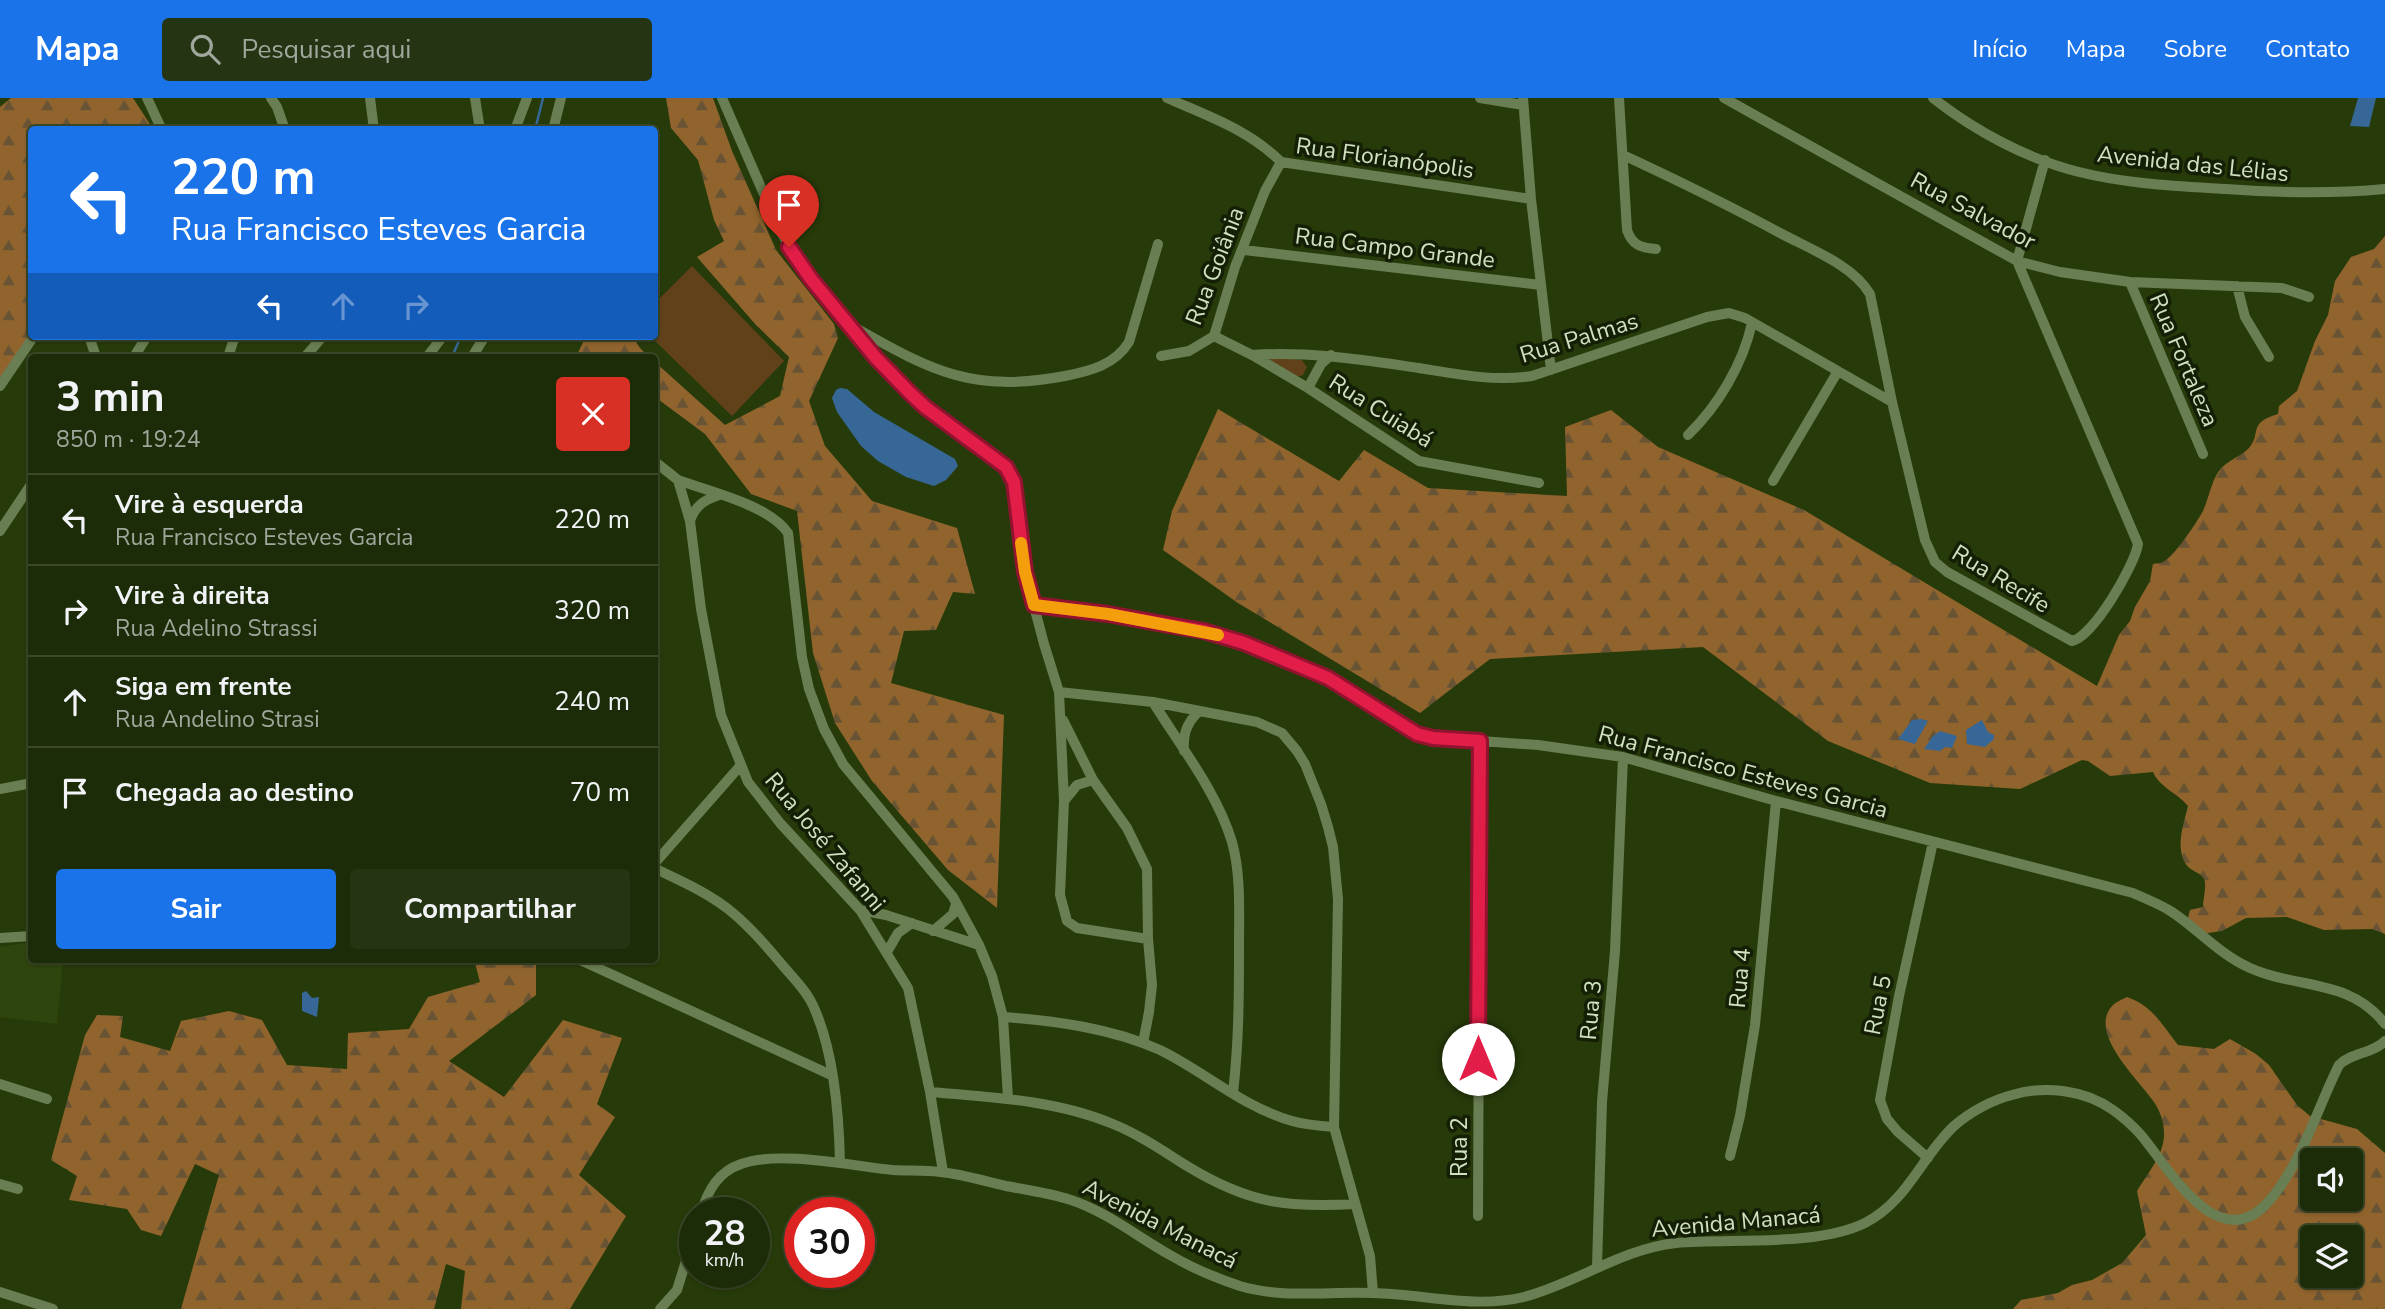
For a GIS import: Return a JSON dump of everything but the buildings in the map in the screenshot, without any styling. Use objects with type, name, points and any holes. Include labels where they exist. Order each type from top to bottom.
[{"type":"street","points":[[147,98],[161,126]]},
{"type":"street","points":[[271,98],[284,126]]},
{"type":"street","points":[[370,98],[374,126]]},
{"type":"street","points":[[475,98],[479,126]]},
{"type":"street","points":[[516,126],[527,98]]},
{"type":"street","points":[[554,126],[562,98]]},
{"type":"street","points":[[722,98],[789,247],[811,279],[876,358],[925,407],[1006,467],[1014,482],[1025,572],[1059,692],[1064,801],[1060,895],[1066,921],[1077,928],[1148,939]]},
{"type":"street","name":"Rua Florianópolis","points":[[1167,98],[1239,130],[1265,146],[1282,162],[1531,199]]},
{"type":"street","points":[[1480,98],[1523,101],[1531,199],[1551,370]]},
{"type":"street","points":[[1619,98],[1627,230],[1636,245],[1656,249]]},
{"type":"street","name":"Rua Salvador","points":[[1724,98],[2017,261],[2060,272],[2130,282],[2290,289],[2309,297]]},
{"type":"street","name":"Avenida das Lélias","points":[[1933,98],[1971,125],[2001,141],[2078,172],[2139,183],[2297,194],[2341,194],[2385,189]]},
{"type":"street","name":"Rua Recife","points":[[1623,155],[1720,201],[1801,244],[1843,268],[1861,282],[1870,294],[1925,540],[1935,562],[1947,572],[2072,641],[2081,638],[2094,622],[2134,561],[2137,537],[2017,261]]},
{"type":"street","points":[[2017,261],[2045,160]]},
{"type":"street","name":"Rua Goiânia","points":[[1161,356],[1189,351],[1214,336],[1227,289],[1265,191],[1282,162]]},
{"type":"street","points":[[849,324],[925,365],[982,382],[1023,382],[1078,374],[1121,355],[1129,342],[1158,244]]},
{"type":"street","name":"Rua Campo Grande","points":[[1244,250],[1541,285]]},
{"type":"street","name":"Rua Fortaleza","points":[[2130,282],[2203,454]]},
{"type":"street","points":[[2237,286],[2245,317],[2269,357]]},
{"type":"street","name":"Rua Palmas","points":[[1252,355],[1331,355],[1490,377],[1520,378],[1722,313],[1737,315],[1892,402]]},
{"type":"street","points":[[1688,435],[1714,406],[1746,347],[1752,323]]},
{"type":"street","name":"Rua Cuiabá","points":[[1214,336],[1308,388],[1419,461],[1539,483]]},
{"type":"street","points":[[0,386],[31,340]]},
{"type":"street","points":[[308,354],[320,340]]},
{"type":"street","points":[[429,354],[440,340]]},
{"type":"street","points":[[1308,388],[1321,364],[1331,355]]},
{"type":"street","points":[[1773,481],[1838,370]]},
{"type":"street","points":[[658,464],[678,480],[761,510],[779,522],[788,533],[802,657],[809,689],[824,729],[849,773],[941,882],[979,946],[992,976],[1003,1017],[1009,1098]]},
{"type":"street","name":"Rua José Zafanni","points":[[678,480],[690,522],[701,609],[721,715],[748,782],[765,806],[860,910],[908,988],[930,1092],[943,1172]]},
{"type":"street","points":[[0,531],[28,489]]},
{"type":"street","points":[[690,522],[694,511],[702,502],[719,495]]},
{"type":"street","name":"Rua Francisco Esteves Garcia","points":[[1034,605],[1108,614],[1223,636],[1328,678],[1417,734],[1433,738],[1538,745],[1623,757],[1776,801],[2133,893],[2171,911],[2231,959],[2261,972],[2326,986],[2351,996],[2385,1024]]},
{"type":"street","points":[[1059,692],[1153,702],[1257,722],[1282,733],[1297,751],[1321,803],[1333,847],[1338,900],[1334,1128],[1370,1256],[1373,1293]]},
{"type":"street","points":[[1153,702],[1210,793],[1232,841],[1237,868],[1240,1009],[1233,1093]]},
{"type":"street","points":[[1184,752],[1185,729],[1199,711]]},
{"type":"street","points":[[1062,718],[1093,780],[1127,828],[1147,869],[1152,985],[1143,1043]]},
{"type":"street","name":"Rua 2","points":[[1478,1216],[1480,741]]},
{"type":"street","name":"Rua 3","points":[[1597,1266],[1602,1102],[1614,963],[1623,757]]},
{"type":"street","points":[[658,861],[741,765]]},
{"type":"street","points":[[1064,801],[1077,785],[1093,780]]},
{"type":"street","points":[[0,789],[28,784]]},
{"type":"street","name":"Rua 4","points":[[1730,1156],[1740,1116],[1753,1038],[1776,801]]},
{"type":"street","name":"Rua 5","points":[[1928,1158],[1892,1125],[1882,1111],[1880,1100],[1906,960],[1933,842]]},
{"type":"street","points":[[658,868],[731,911],[777,959],[810,1000],[816,1011],[831,1074],[840,1163]]},
{"type":"street","points":[[933,931],[953,914],[956,904]]},
{"type":"street","points":[[860,910],[912,923],[979,946]]},
{"type":"street","points":[[887,952],[898,933],[912,923]]},
{"type":"street","points":[[0,938],[28,936]]},
{"type":"street","points":[[587,963],[831,1074]]},
{"type":"street","points":[[1003,1017],[1056,1021],[1143,1043],[1164,1052],[1233,1093],[1291,1121],[1334,1128]]},
{"type":"street","name":"Avenida Manacá","points":[[707,1197],[718,1179],[737,1165],[755,1160],[840,1163],[895,1170],[943,1172],[1074,1201],[1110,1219],[1172,1257],[1220,1279],[1246,1287],[1273,1293],[1373,1293],[1497,1302],[1535,1293],[1597,1266],[1659,1246],[1816,1236],[1857,1227],[1889,1208],[1907,1189],[1952,1128],[1984,1106],[2024,1091],[2060,1090],[2110,1107],[2136,1129],[2193,1201],[2217,1215],[2240,1218],[2251,1215],[2261,1209],[2282,1182],[2342,1062],[2374,1049],[2385,1041]]},
{"type":"street","points":[[0,1084],[47,1098]]},
{"type":"street","points":[[930,1092],[1009,1098],[1112,1124],[1149,1142],[1212,1180],[1245,1195],[1293,1206],[1355,1204]]},
{"type":"street","points":[[0,1184],[18,1189]]},
{"type":"street","points":[[660,1309],[677,1290],[679,1284]]},
{"type":"street","points":[[0,1292],[53,1309]]},
{"type":"shaded area","points":[[692,266],[784,361],[732,416],[654,340],[658,340],[658,300]]},
{"type":"shaded area","points":[[1269,357],[1302,360],[1307,367],[1303,375],[1297,377],[1271,362]]},
{"type":"shaded area","points":[[28,942],[28,963],[63,963],[57,1024],[0,1017],[0,947]]},
{"type":"green space","points":[[11,98],[133,98],[151,126],[28,126],[29,340],[0,386],[0,107]]},
{"type":"green space","points":[[666,98],[713,98],[732,151],[776,250],[834,324],[838,338],[809,401],[825,446],[872,501],[957,528],[975,594],[953,592],[936,630],[904,631],[891,683],[1004,715],[997,908],[948,870],[872,781],[835,723],[813,653],[797,511],[751,494],[705,434],[658,399],[658,365],[725,425],[780,396],[789,357],[756,325],[697,257],[724,241],[714,220],[698,160],[671,128]]},
{"type":"green space","points":[[2385,236],[2385,934],[2372,929],[2324,930],[2287,917],[2246,918],[2222,931],[2201,934],[2188,918],[2190,910],[2203,907],[2205,882],[2202,876],[2186,865],[2182,854],[2182,834],[2188,806],[2160,782],[2153,772],[2110,776],[2088,761],[2082,760],[2020,789],[1930,783],[1828,741],[1703,647],[1490,659],[1420,713],[1238,603],[1163,550],[1172,511],[1218,409],[1339,481],[1364,450],[1428,488],[1567,496],[1565,427],[1611,410],[1658,447],[1804,510],[2097,686],[2119,635],[2130,621],[2150,581],[2153,564],[2168,559],[2185,539],[2203,511],[2219,471],[2249,448],[2262,421],[2278,414],[2279,406],[2297,391],[2315,341],[2328,315],[2335,281],[2351,257],[2374,249]]},
{"type":"green space","points":[[584,340],[635,340],[646,354],[577,354]]},
{"type":"green space","points":[[475,963],[536,963],[536,995],[449,1061],[504,1097],[563,1020],[622,1038],[597,1104],[615,1117],[579,1175],[626,1216],[570,1309],[461,1309],[465,1271],[446,1264],[434,1309],[181,1309],[219,1175],[195,1164],[161,1236],[141,1230],[127,1209],[69,1200],[77,1176],[51,1160],[85,1035],[97,1015],[123,1016],[120,1037],[170,1051],[181,1021],[229,1011],[262,1020],[287,1065],[347,1069],[348,1033],[409,1029],[428,997],[480,982]]},
{"type":"green space","points":[[2127,997],[2144,1005],[2178,1045],[2214,1049],[2230,1039],[2269,1065],[2297,1105],[2310,1116],[2357,1129],[2385,1153],[2385,1309],[2013,1309],[2021,1300],[2058,1293],[2072,1285],[2092,1280],[2122,1263],[2146,1235],[2137,1191],[2159,1156],[2164,1141],[2164,1129],[2156,1105],[2110,1042],[2106,1016],[2113,1005]]},
{"type":"water","points":[[2358,98],[2376,98],[2369,127],[2350,126]]},
{"type":"water","points":[[840,388],[847,389],[874,412],[955,459],[958,466],[946,480],[934,486],[906,477],[878,461],[861,446],[837,412],[832,398]]},
{"type":"water","points":[[1912,720],[1928,721],[1915,744],[1898,739]]},
{"type":"water","points":[[1982,720],[1988,732],[1994,735],[1994,739],[1985,747],[1967,744],[1966,730]]},
{"type":"water","points":[[1940,731],[1957,736],[1952,748],[1945,747],[1940,751],[1924,749],[1933,736]]},
{"type":"water","points":[[306,991],[312,998],[319,997],[317,1017],[302,1011],[302,993]]},
{"type":"waterway","points":[[536,126],[543,98]]},
{"type":"waterway","points":[[453,354],[459,340]]},
{"type":"slow traffic","points":[[1021,543],[1034,605],[1108,614],[1218,635]]},
{"type":"route","points":[[789,247],[811,279],[876,358],[910,393],[1006,467],[1014,482],[1025,572],[1034,605],[1108,614],[1223,636],[1307,667],[1358,696],[1407,730],[1425,737],[1480,741],[1478,1059]]}]
